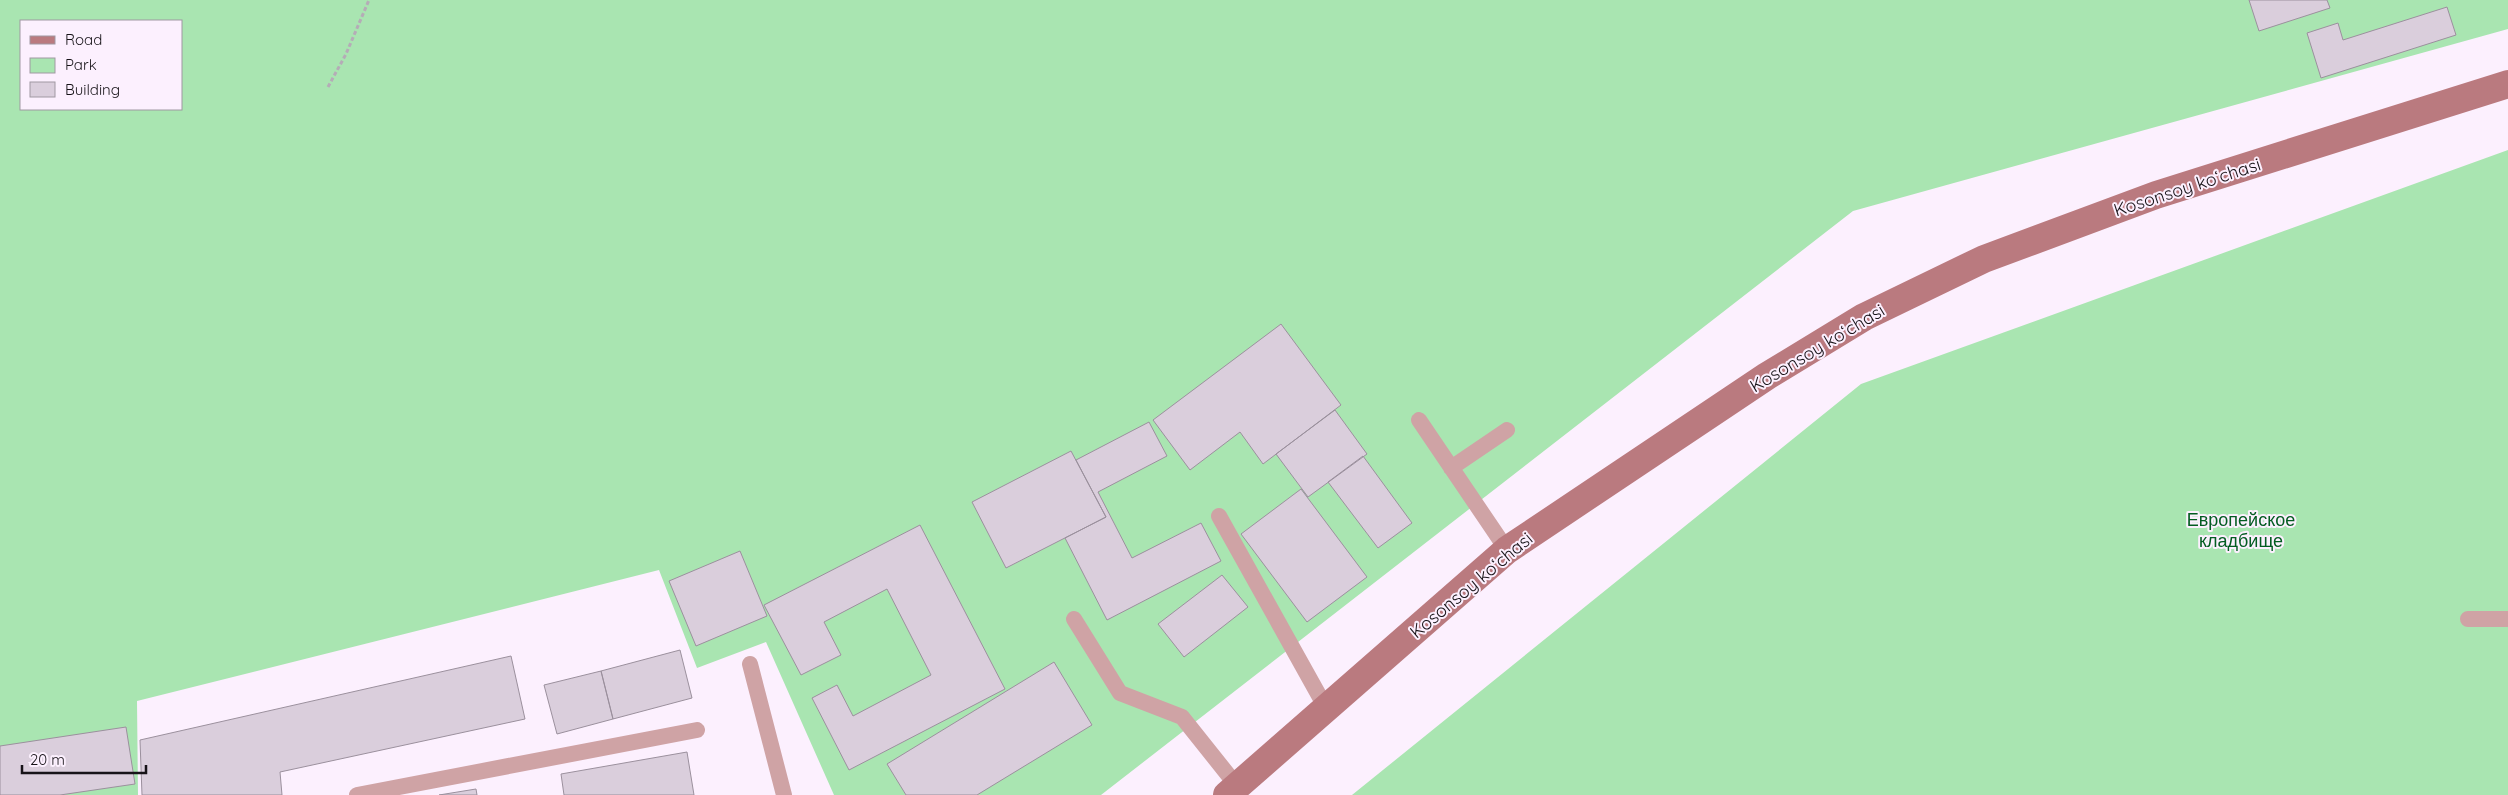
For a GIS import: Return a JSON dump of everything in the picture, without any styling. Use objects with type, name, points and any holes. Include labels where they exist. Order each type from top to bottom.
[{"type":"main road","name":"Kosonsoy koʻchasi","points":[[1232,790],[1507,550],[1766,376],[1864,317],[1984,259],[2156,195],[2508,84]]},
{"type":"lane","points":[[1419,420],[1507,550]]},
{"type":"lane","points":[[1452,468],[1508,430]]},
{"type":"lane","points":[[1220,516],[1326,708]]},
{"type":"lane","points":[[1074,619],[1120,693],[1182,717],[1232,790]]},
{"type":"lane","points":[[2468,619],[2508,619]]},
{"type":"lane","points":[[750,664],[784,795]]},
{"type":"lane","points":[[357,795],[696,730]]},
{"type":"path","points":[[328,87],[346,54],[368,0]]},
{"type":"green space","points":[[0,0],[2508,0],[2508,29],[1853,211],[1101,795],[834,795],[766,642],[697,668],[659,570],[137,701],[138,795],[0,795]]},
{"type":"green space","name":"Европейское кладбище","points":[[2508,150],[2508,795],[1352,795],[1861,384]]},
{"type":"building","points":[[2249,0],[2327,0],[2330,8],[2259,31]]},
{"type":"building","points":[[2447,7],[2456,35],[2321,78],[2307,33],[2338,23],[2343,40]]},
{"type":"building","points":[[1281,324],[1341,405],[1263,464],[1240,432],[1190,470],[1153,420]]},
{"type":"building","points":[[1335,410],[1367,454],[1308,497],[1276,454]]},
{"type":"building","points":[[1149,422],[1167,456],[1098,492],[1132,558],[1201,523],[1221,561],[1107,620],[1065,538],[1106,517],[1076,460]]},
{"type":"building","points":[[1071,451],[1106,517],[1006,568],[972,502]]},
{"type":"building","points":[[1363,456],[1412,523],[1378,548],[1328,482]]},
{"type":"building","points":[[1301,489],[1367,577],[1307,622],[1241,534]]},
{"type":"building","points":[[920,525],[1005,689],[849,770],[812,698],[837,685],[853,716],[931,675],[887,589],[824,622],[841,655],[801,675],[764,605]]},
{"type":"building","points":[[740,551],[767,616],[696,646],[669,581]]},
{"type":"building","points":[[1222,575],[1248,607],[1184,657],[1158,624]]},
{"type":"building","points":[[680,650],[692,698],[613,719],[601,671]]},
{"type":"building","points":[[511,656],[525,719],[280,772],[282,795],[142,795],[140,740]]},
{"type":"building","points":[[1054,662],[1092,725],[977,795],[906,795],[887,764]]},
{"type":"building","points":[[601,671],[613,719],[557,734],[544,685]]},
{"type":"building","points":[[126,727],[135,784],[60,795],[0,795],[0,746]]},
{"type":"building","points":[[687,752],[694,795],[564,795],[561,774]]},
{"type":"building","points":[[476,789],[477,795],[439,795]]}]
